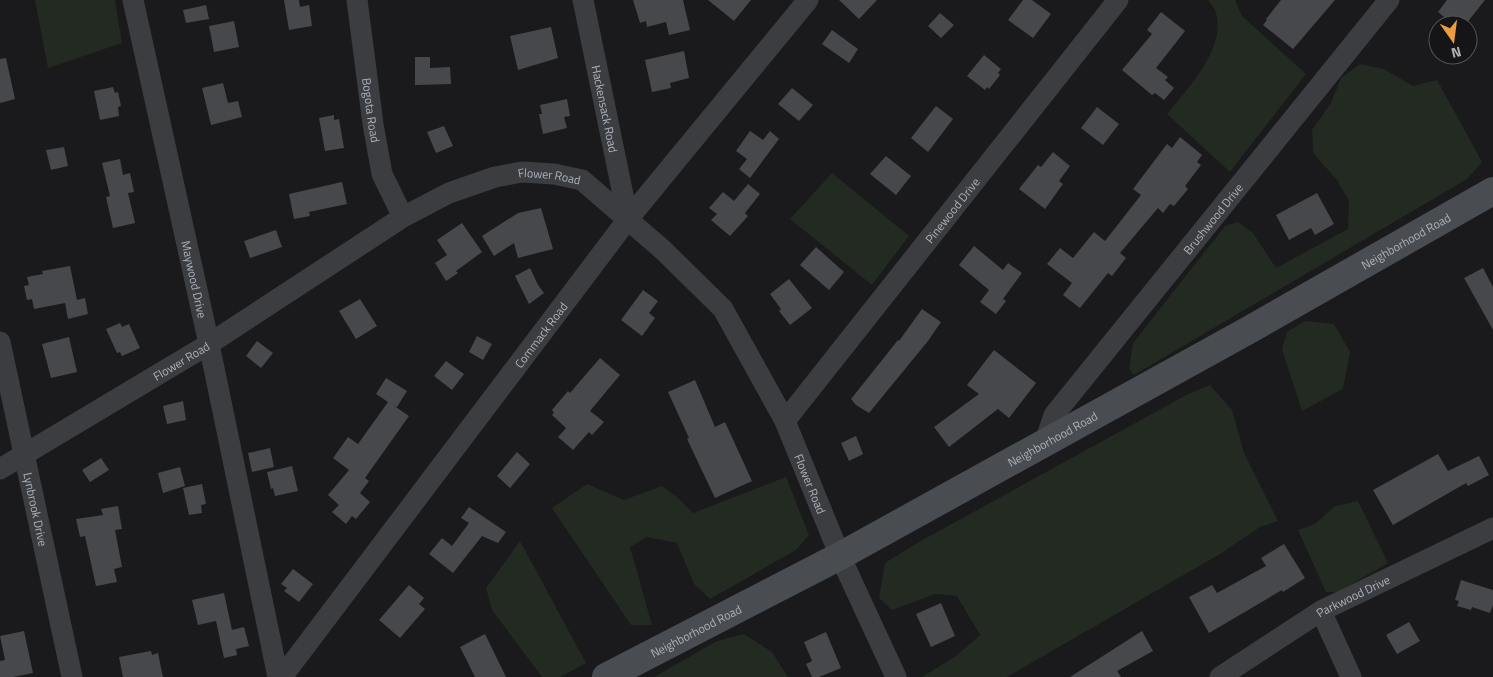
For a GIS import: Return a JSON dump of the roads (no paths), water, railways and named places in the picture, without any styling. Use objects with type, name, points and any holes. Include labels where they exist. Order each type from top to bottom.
[{"type":"main road","name":"Neighborhood Road","points":[[606,677],[840,556],[1247,331],[1493,191]]},
{"type":"street","name":"Maywood Drive","points":[[133,0],[280,677]]},
{"type":"street","name":"Bogota Road","points":[[357,0],[371,116],[382,174],[403,216]]},
{"type":"street","name":"Hackensack Road","points":[[583,0],[628,219]]},
{"type":"street","name":"Pinewood Drive","points":[[784,421],[1118,0]]},
{"type":"street","name":"Brushwood Drive","points":[[1045,442],[1054,415],[1389,0]]},
{"type":"street","name":"Commack Road","points":[[280,677],[628,219],[804,3]]},
{"type":"street","name":"Flower Road","points":[[0,469],[209,344],[403,216],[449,193],[495,177],[522,172],[554,174],[582,180],[628,219],[723,309],[784,421],[840,556],[896,677]]},
{"type":"street","name":"Lynbrook Drive","points":[[0,342],[72,677]]},
{"type":"street","name":"Parkwood Drive","points":[[1220,677],[1321,611],[1493,528]]},
{"type":"street","points":[[1321,611],[1351,677]]}]
